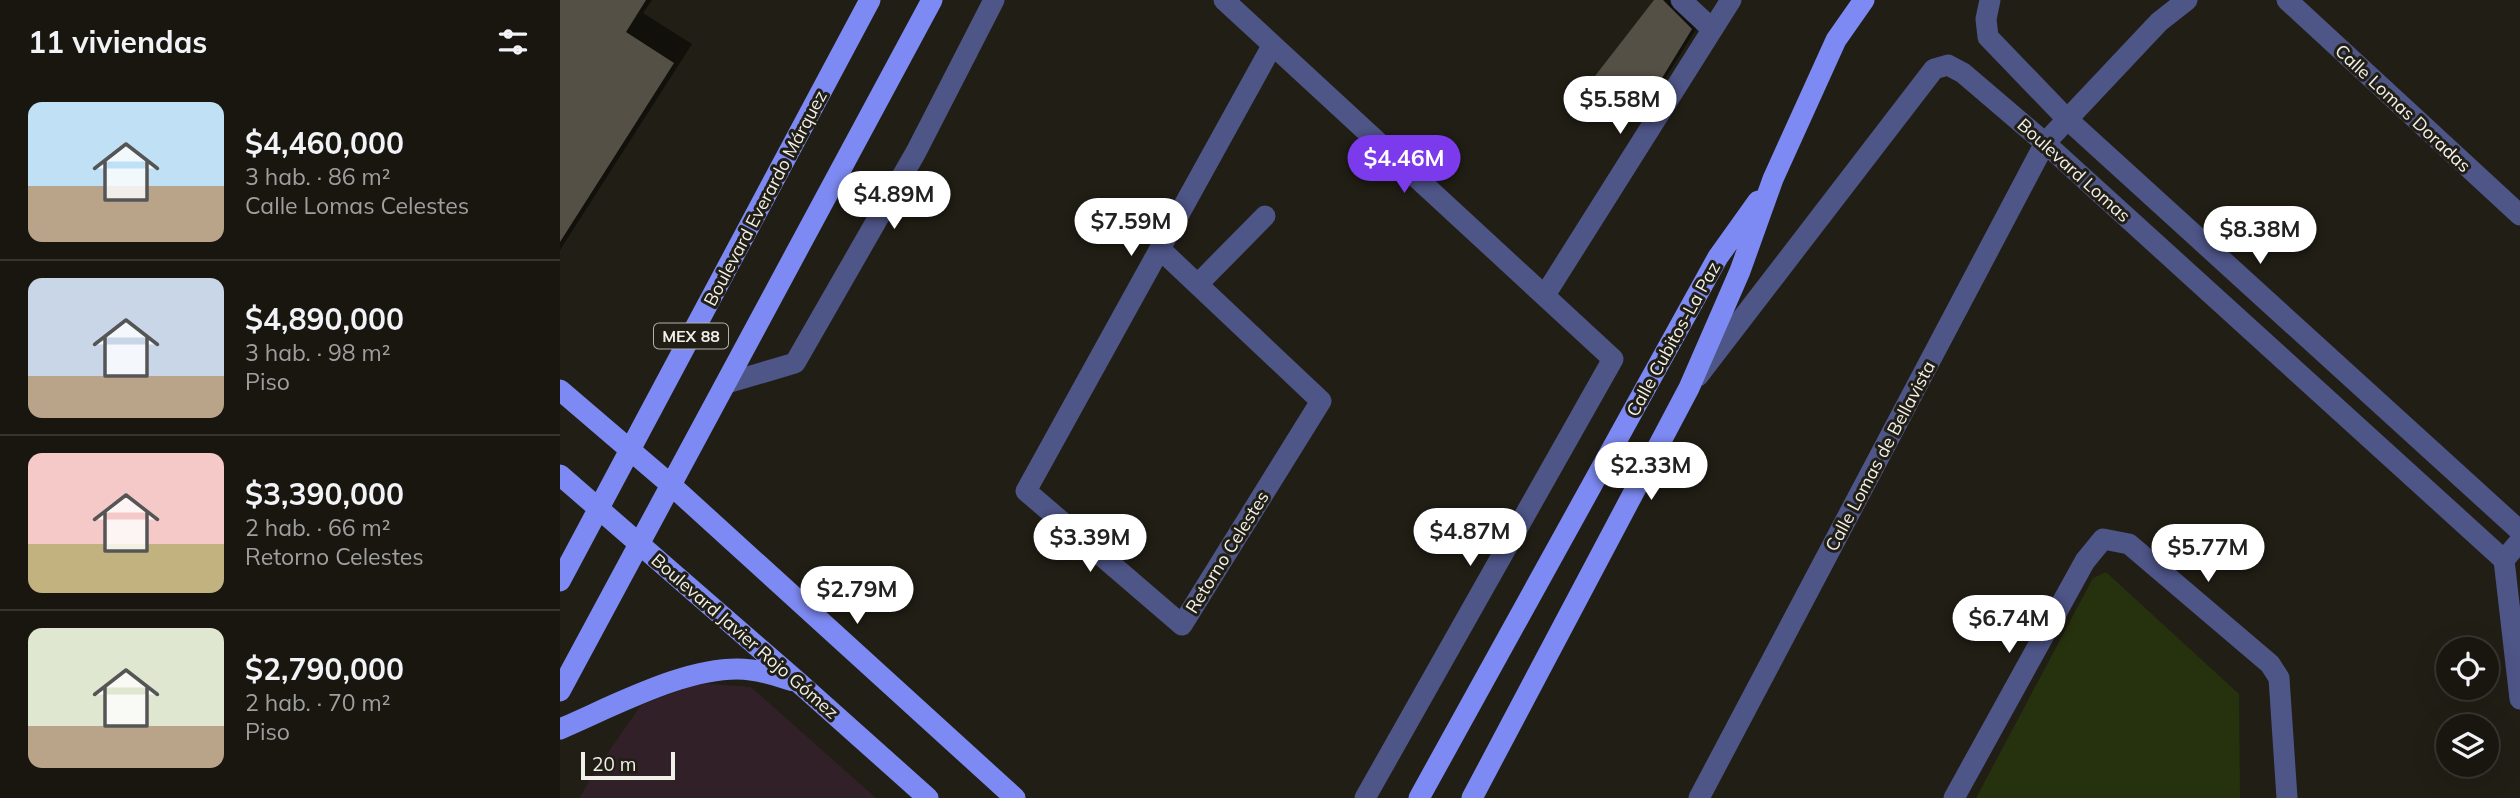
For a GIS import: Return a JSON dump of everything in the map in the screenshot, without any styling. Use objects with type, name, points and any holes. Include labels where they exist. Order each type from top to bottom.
[{"type":"main road","name":"Boulevard Everardo Márquez","points":[[560,581],[870,0]]},
{"type":"main road","name":"MEX 88","points":[[560,691],[932,0]]},
{"type":"main road","name":"Calle Cubitos-La Paz","points":[[1476,793],[1689,388],[1740,271],[1773,179],[1836,40],[1864,0]]},
{"type":"main road","name":"Calle Cubitos-La Paz","points":[[1419,798],[1718,257],[1773,179]]},
{"type":"main road","points":[[560,390],[671,485],[1015,798]]},
{"type":"main road","name":"Boulevard Javier Rojo Gómez","points":[[560,475],[798,681],[928,798]]},
{"type":"main road","points":[[560,729],[681,677],[718,670],[750,670],[798,681]]},
{"type":"street","points":[[727,383],[795,363],[916,152],[994,0]]},
{"type":"street","points":[[1224,0],[1612,359],[1365,798]]},
{"type":"street","points":[[1681,0],[1712,29]]},
{"type":"street","points":[[1545,295],[1731,0]]},
{"type":"street","name":"Boulevard Lomas","points":[[1990,0],[1986,19],[1988,37],[2066,118],[2520,531]]},
{"type":"street","name":"Calle Lomas de Bellavista","points":[[1699,798],[2045,143],[2159,22],[2188,0]]},
{"type":"street","name":"Calle Lomas Doradas","points":[[2287,0],[2520,215]]},
{"type":"street","name":"Retorno Celestes","points":[[1160,249],[1321,401],[1182,625],[1026,491],[1272,46]]},
{"type":"street","name":"Boulevard Lomas","points":[[1689,388],[1934,69],[1948,65],[1963,74],[2045,143],[2504,560]]},
{"type":"street","points":[[1198,284],[1265,216]]},
{"type":"street","points":[[1954,798],[2085,561],[2103,539],[2129,544],[2270,664],[2279,678],[2287,798]]},
{"type":"street","points":[[2520,541],[2504,560],[2520,699]]},
{"type":"shaded area","points":[[699,683],[751,687],[876,798],[580,798],[591,777],[641,705]]},
{"type":"green space","points":[[2106,572],[2239,694],[2240,798],[1976,798],[2093,578]]},
{"type":"building","points":[[560,0],[646,0],[626,32],[674,63],[560,242]]},
{"type":"building","points":[[1654,0],[1663,0],[1692,29],[1643,109],[1595,76]]}]
